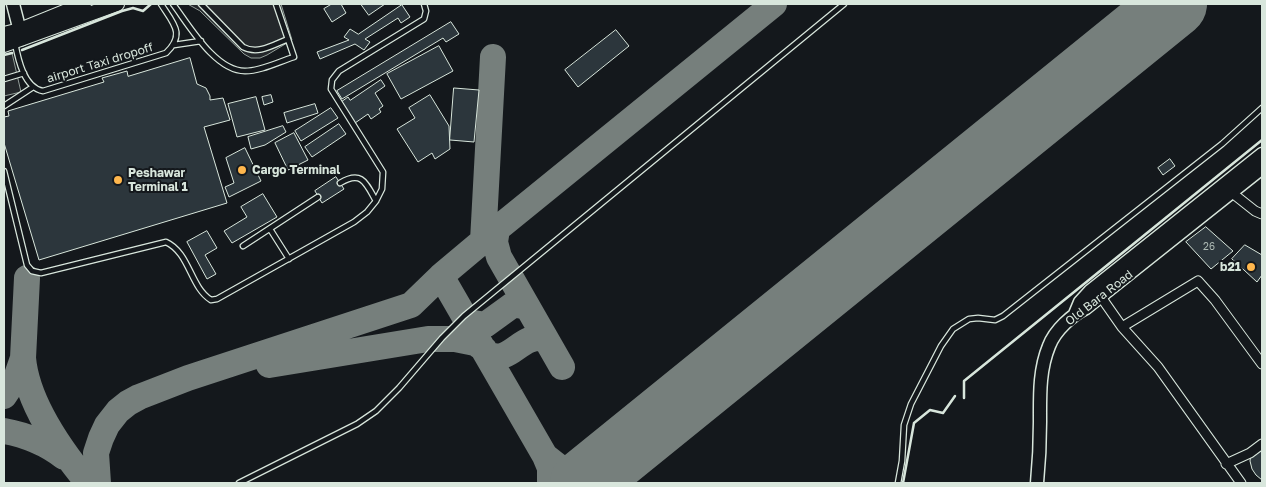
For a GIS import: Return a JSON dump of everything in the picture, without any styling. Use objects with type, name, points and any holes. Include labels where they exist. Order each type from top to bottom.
[{"type":"main road","points":[[13,4],[13,38]]},
{"type":"main road","points":[[13,38],[84,4]]},
{"type":"main road","points":[[13,38],[116,4]]},
{"type":"main road","points":[[1075,314],[1080,302],[1090,291],[1262,154]]},
{"type":"main road","name":"Old Bara Road","points":[[1037,483],[1040,457],[1040,379],[1049,345],[1058,331],[1075,314],[1101,297],[1262,168]]},
{"type":"street","points":[[1231,192],[1255,211],[1262,214]]},
{"type":"street","points":[[1122,327],[1198,281],[1215,300],[1262,364]]},
{"type":"street","points":[[1101,297],[1122,327],[1158,367],[1241,483]]},
{"type":"street","points":[[1226,464],[1250,453],[1262,444]]},
{"type":"lane","points":[[161,4],[175,27],[177,38],[174,45]]},
{"type":"lane","points":[[173,4],[201,41],[220,61],[230,67],[243,71],[254,70],[294,57],[276,4]]},
{"type":"lane","points":[[201,4],[243,47],[250,50],[262,50],[288,39]]},
{"type":"lane","points":[[4,171],[27,265],[32,271],[41,273],[166,242],[174,246],[204,295],[212,300],[217,299],[354,222],[367,212],[376,201],[382,189],[383,172],[332,89],[332,80],[339,72],[424,19],[426,11],[424,4]]},
{"type":"lane","points":[[239,483],[357,424],[376,411],[400,388],[442,338],[464,316],[844,4]]},
{"type":"lane","name":"airport Taxi dropoff","points":[[13,38],[24,73],[36,90],[43,91],[166,53],[174,45]]},
{"type":"lane","points":[[174,45],[201,41]]},
{"type":"lane","points":[[4,79],[24,73]]},
{"type":"lane","points":[[4,106],[33,87]]},
{"type":"lane","points":[[898,483],[902,461],[904,425],[912,404],[941,346],[952,329],[968,319],[995,320],[1003,316],[1222,144],[1262,108]]},
{"type":"lane","points":[[340,183],[349,177],[362,179],[367,184],[376,201]]},
{"type":"lane","points":[[243,246],[318,197]]},
{"type":"lane","points":[[270,229],[289,259]]},
{"type":"shaded area","points":[[188,4],[281,4],[292,40],[267,55],[260,58],[251,58],[244,54],[200,11]]},
{"type":"shaded area","points":[[12,53],[21,92],[4,96],[4,55]]},
{"type":"building","points":[[332,4],[341,4],[346,13],[332,22],[324,9]]},
{"type":"building","points":[[361,4],[385,4],[369,15]]},
{"type":"building","points":[[402,5],[410,17],[401,23],[398,18],[365,39],[370,42],[364,50],[355,44],[320,59],[317,52],[349,40],[344,37],[350,29],[358,34]]},
{"type":"building","points":[[451,22],[459,34],[446,42],[443,38],[342,99],[337,91]]},
{"type":"building","points":[[616,30],[629,46],[578,87],[565,70]]},
{"type":"building","points":[[439,46],[453,71],[401,99],[387,74]]},
{"type":"building","name":"Peshawar Terminal 1","points":[[190,58],[197,84],[206,88],[210,100],[223,98],[230,120],[204,127],[227,203],[39,260],[4,143],[4,117],[9,116],[8,111],[104,82],[102,78],[127,71],[128,76]]},
{"type":"building","points":[[381,80],[385,86],[375,93],[383,106],[379,109],[381,112],[371,119],[368,114],[355,123],[341,102],[348,97],[350,100]]},
{"type":"building","points":[[454,88],[479,90],[474,142],[450,140]]},
{"type":"building","points":[[271,95],[273,102],[264,105],[262,97]]},
{"type":"building","points":[[430,95],[449,126],[450,149],[435,159],[432,153],[418,162],[397,129],[415,118],[409,108]]},
{"type":"building","points":[[256,97],[265,130],[237,137],[228,104]]},
{"type":"building","points":[[315,104],[318,113],[287,123],[284,113]]},
{"type":"building","points":[[331,108],[338,118],[301,141],[295,131]]},
{"type":"building","points":[[339,124],[346,134],[312,157],[305,147]]},
{"type":"building","points":[[283,126],[286,132],[265,145],[251,149],[248,137]]},
{"type":"building","points":[[294,133],[308,160],[288,170],[275,143]]},
{"type":"building","name":"Cargo Terminal","points":[[245,148],[261,181],[229,197],[225,187],[234,183],[226,158]]},
{"type":"building","points":[[1170,159],[1175,166],[1163,175],[1158,168]]},
{"type":"building","points":[[336,177],[344,189],[322,203],[315,191]]},
{"type":"building","points":[[263,194],[277,217],[232,243],[224,231],[247,217],[241,207]]},
{"type":"building","points":[[1206,227],[1233,251],[1211,269],[1186,242]]},
{"type":"building","points":[[207,231],[217,248],[205,255],[216,274],[207,279],[187,242]]},
{"type":"building","name":"b21","points":[[1245,245],[1262,255],[1262,275],[1257,282],[1232,259]]},
{"type":"building","points":[[1262,440],[1262,480],[1252,469],[1250,461],[1251,454]]},
{"type":"taxiway","points":[[98,483],[96,453],[101,438],[107,425],[118,411],[128,403],[188,378],[411,305],[441,276],[497,229],[774,4]]},
{"type":"taxiway","points":[[483,241],[493,57]]},
{"type":"taxiway","points":[[497,229],[495,242],[499,257],[562,367]]},
{"type":"taxiway","points":[[441,276],[545,456],[550,468],[550,483]]},
{"type":"taxiway","points":[[27,278],[23,358],[31,392],[46,425],[88,483]]},
{"type":"taxiway","points":[[468,322],[485,325],[514,304],[527,307]]},
{"type":"taxiway","points":[[487,354],[495,357],[503,356],[529,340],[537,338],[546,339]]},
{"type":"taxiway","points":[[269,365],[428,339],[455,339],[475,343],[484,349]]},
{"type":"taxiway","points":[[4,396],[16,378],[23,358]]},
{"type":"taxiway","points":[[4,431],[36,440],[64,457]]},
{"type":"taxiway","points":[[545,456],[573,478],[585,482]]},
{"type":"runway","points":[[583,483],[1174,4]]},
{"type":"wall","points":[[22,50],[122,11],[133,8],[143,11],[151,4]]},
{"type":"wall","points":[[4,55],[12,53]]},
{"type":"wall","points":[[964,398],[964,381],[1262,140]]},
{"type":"wall","points":[[903,483],[914,423],[930,410],[943,413],[955,396]]},
{"type":"place","name":"Cargo Terminal","points":[[242,170]]},
{"type":"place","name":"Peshawar Terminal 1","points":[[118,180]]},
{"type":"place","name":"b21","points":[[1251,267]]}]
